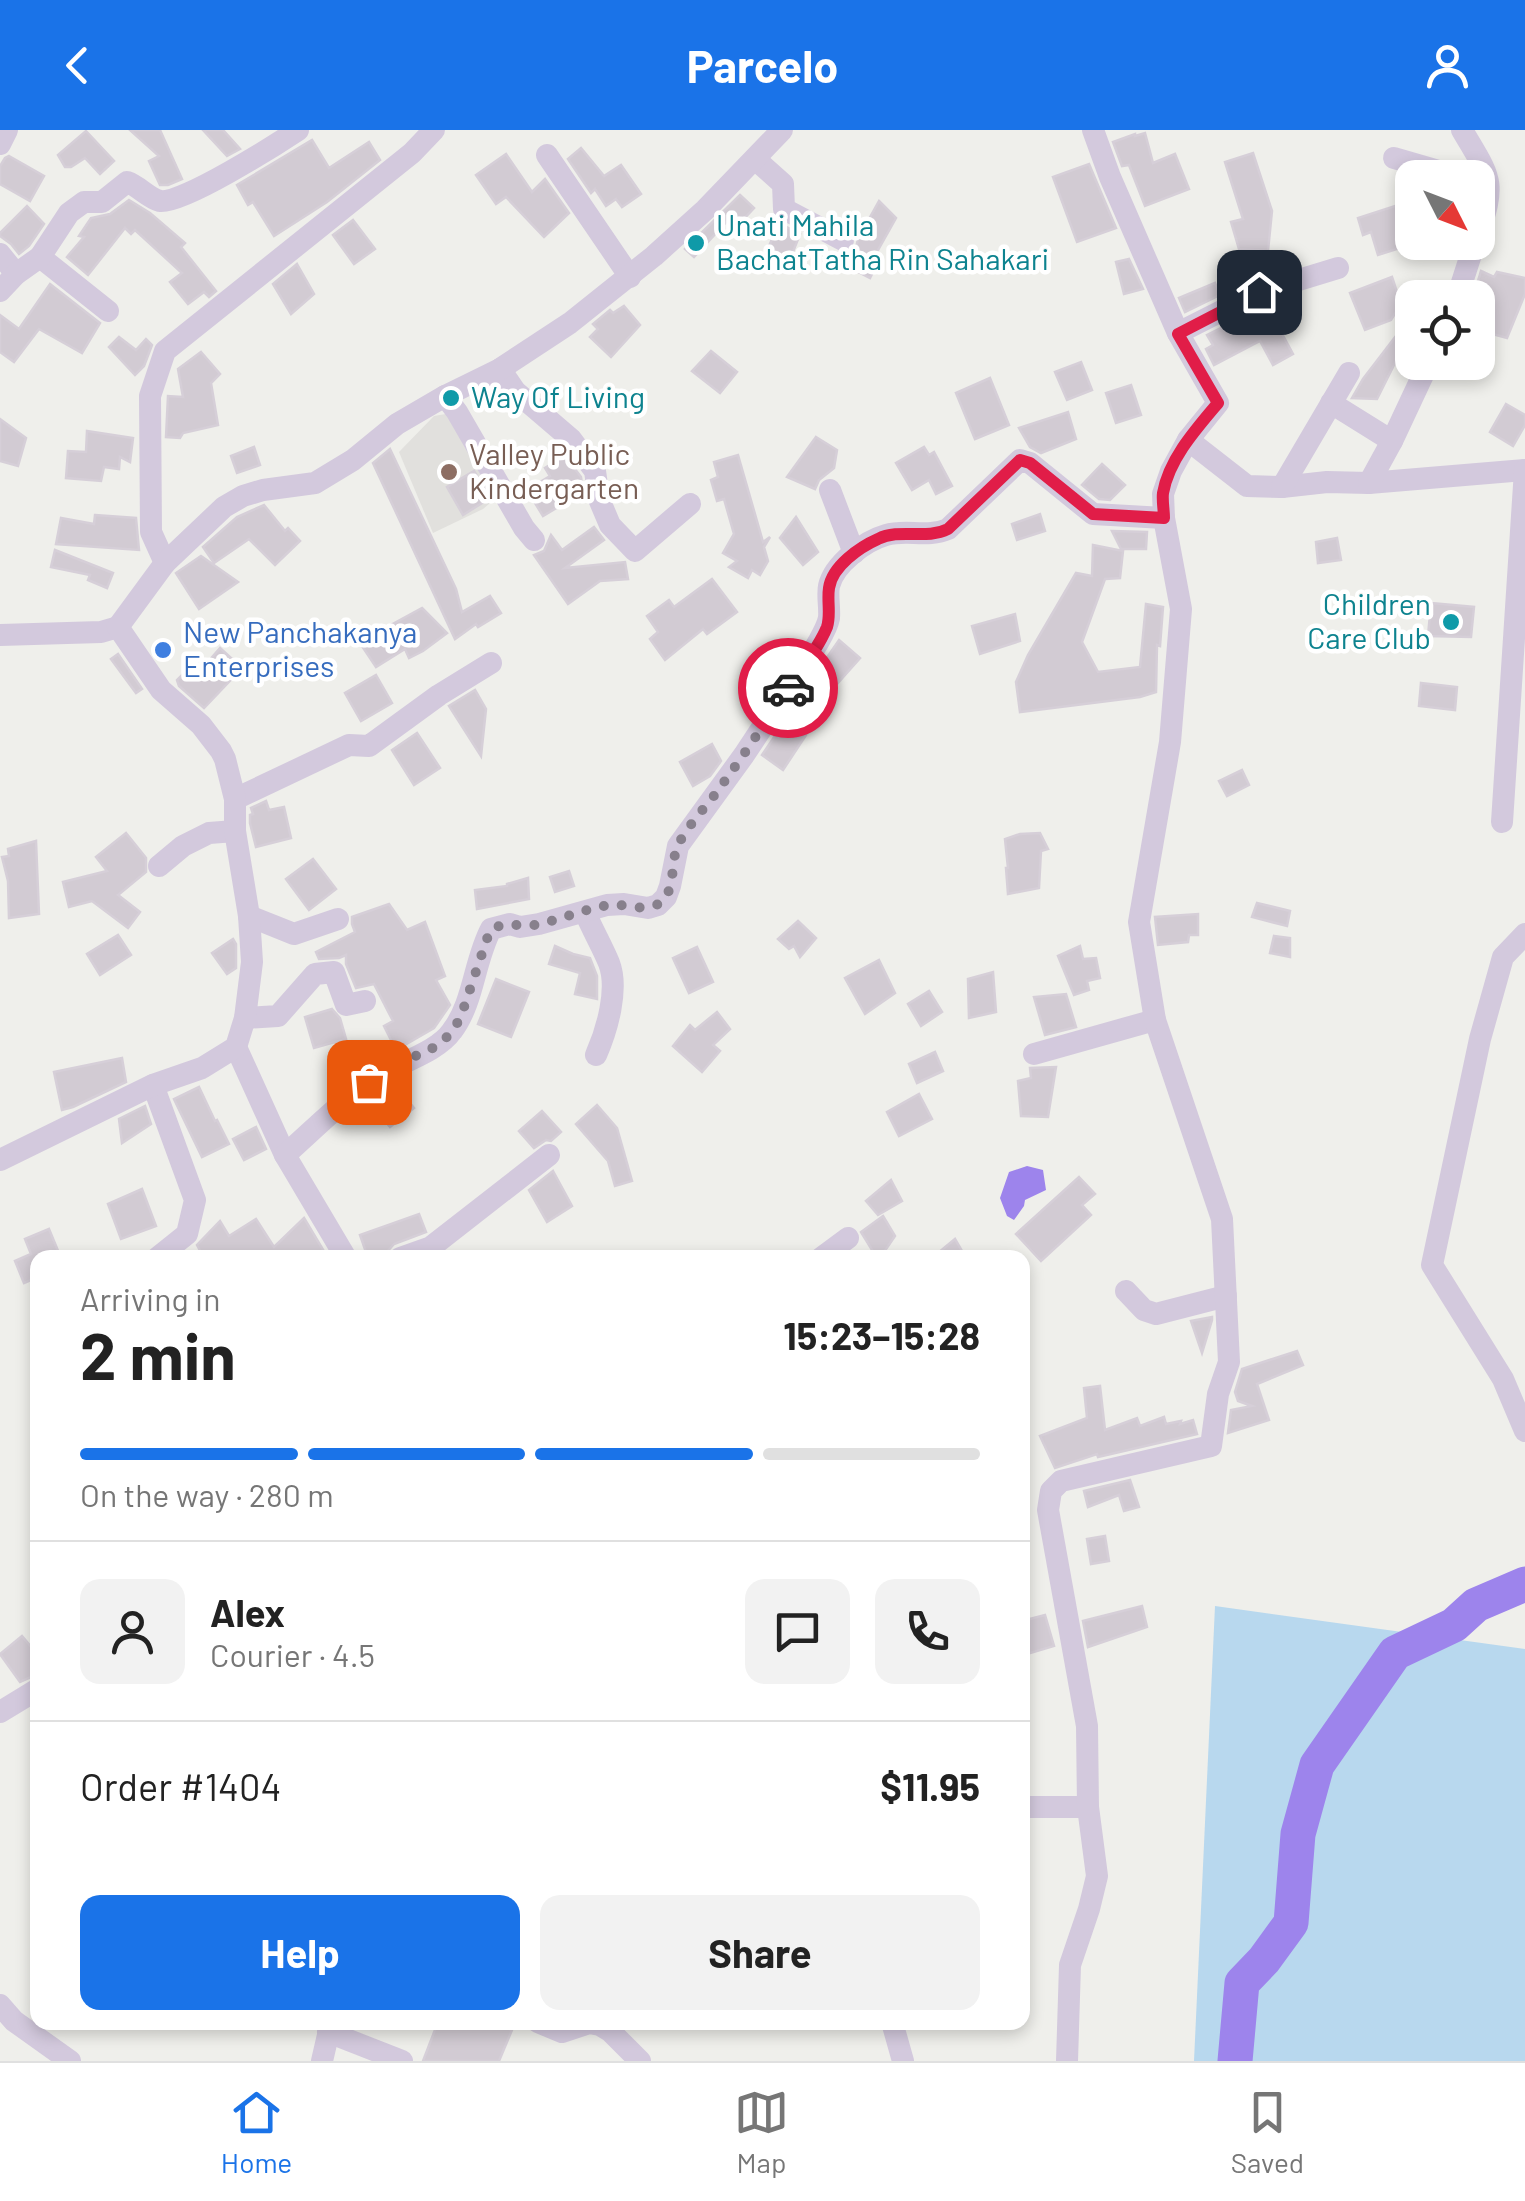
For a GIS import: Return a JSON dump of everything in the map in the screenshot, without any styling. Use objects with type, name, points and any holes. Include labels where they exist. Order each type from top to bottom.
[{"type":"street","points":[[0,144],[7,130]]},
{"type":"street","points":[[0,254],[8,282],[40,258],[69,214],[84,202],[102,202],[126,182],[152,198],[170,201],[248,163],[298,130]]},
{"type":"street","points":[[164,563],[151,532],[150,396],[166,350],[412,153],[434,130]]},
{"type":"street","points":[[1068,2061],[1070,1965],[1096,1876],[1088,1806],[1087,1726],[1048,1510],[1051,1491],[1060,1481],[1211,1446],[1218,1394],[1230,1362],[1222,1220],[1156,1020],[1139,922],[1170,742],[1181,608],[1163,494],[1188,440],[1218,403],[1178,334],[1093,130]]},
{"type":"street","points":[[1462,130],[1480,160]]},
{"type":"street","points":[[0,635],[100,632],[118,627],[164,563],[224,507],[263,490],[315,484],[397,424],[500,369],[570,323],[704,210],[755,159],[773,133]]},
{"type":"street","points":[[548,154],[630,276]]},
{"type":"street","points":[[1394,158],[1401,160]]},
{"type":"street","points":[[755,159],[783,184],[784,209],[843,240]]},
{"type":"street","points":[[40,258],[108,311]]},
{"type":"street","points":[[1178,334],[1259,292],[1338,268]]},
{"type":"street","points":[[500,369],[515,391],[571,439],[595,471],[599,499],[610,525],[635,551],[690,504]]},
{"type":"street","points":[[1282,487],[1349,373]]},
{"type":"street","points":[[1369,483],[1421,380]]},
{"type":"street","points":[[445,396],[534,540]]},
{"type":"street","points":[[1331,404],[1392,440]]},
{"type":"street","points":[[1188,440],[1247,486],[1369,483],[1525,470],[1502,822]]},
{"type":"street","points":[[285,1155],[369,1082],[437,1046],[448,1036],[460,1019],[490,930],[510,924],[540,924],[607,905],[648,908],[666,897],[678,846],[816,646],[829,617],[829,584],[854,553],[891,534],[939,534],[948,529],[1020,460],[1030,463],[1093,514],[1164,518]]},
{"type":"street","points":[[830,490],[854,553]]},
{"type":"street","points":[[0,1160],[153,1084],[202,1068],[236,1047],[245,1018],[252,962],[250,916],[234,831],[235,798],[221,751],[201,725],[161,690],[118,627]]},
{"type":"street","points":[[235,798],[349,745],[368,746],[439,695],[491,664]]},
{"type":"street","points":[[159,866],[183,846],[208,834],[234,831]]},
{"type":"street","points":[[585,912],[611,967],[607,1029],[596,1055]]},
{"type":"street","points":[[250,916],[294,934],[338,919]]},
{"type":"street","points":[[1525,934],[1502,957],[1480,1039],[1432,1266],[1503,1379],[1525,1431]]},
{"type":"street","points":[[245,1018],[278,1016],[315,974],[334,972],[346,1004],[364,1002]]},
{"type":"street","points":[[1034,1054],[1156,1020]]},
{"type":"street","points":[[236,1047],[285,1155],[341,1250]]},
{"type":"street","points":[[153,1084],[195,1200],[187,1234],[168,1250]]},
{"type":"street","points":[[423,1250],[549,1155]]},
{"type":"street","points":[[832,1250],[848,1238]]},
{"type":"street","points":[[1126,1291],[1144,1310],[1156,1314],[1226,1296]]},
{"type":"street","points":[[0,1712],[30,1693]]},
{"type":"street","points":[[1030,1807],[1088,1806]]},
{"type":"street","points":[[0,2005],[14,2021],[70,2061]]},
{"type":"street","points":[[322,2061],[328,2030]]},
{"type":"street","points":[[335,2030],[402,2061]]},
{"type":"street","points":[[608,2030],[640,2061]]},
{"type":"street","points":[[894,2030],[904,2061]]},
{"type":"shaded area","name":"Valley Public Kindergarten","points":[[457,412],[503,492],[483,509],[433,533],[399,452],[434,416]]},
{"type":"shaded area","points":[[1027,1166],[1043,1170],[1046,1190],[1025,1200],[1014,1220],[1007,1216],[1000,1198],[1009,1172]]},
{"type":"shaded area","points":[[1215,1606],[1525,1649],[1525,2061],[1194,2061]]},
{"type":"building","points":[[130,130],[160,130],[182,179],[160,185],[149,161],[159,156]]},
{"type":"building","points":[[203,130],[223,130],[240,149],[227,156]]},
{"type":"building","points":[[86,131],[114,161],[100,174],[85,158],[65,167],[58,155]]},
{"type":"building","points":[[1145,133],[1153,163],[1175,154],[1189,189],[1145,206],[1129,165],[1122,166],[1113,142]]},
{"type":"building","points":[[312,140],[329,168],[369,142],[380,160],[327,202],[274,236],[237,185]]},
{"type":"building","points":[[581,148],[604,176],[621,165],[641,194],[622,207],[616,199],[606,206],[595,189],[591,193],[568,159]]},
{"type":"building","points":[[1253,153],[1272,211],[1268,251],[1239,249],[1231,222],[1243,219],[1225,162]]},
{"type":"building","points":[[506,154],[532,192],[545,179],[569,213],[544,237],[506,197],[496,204],[476,175]]},
{"type":"building","points":[[9,156],[44,176],[30,201],[0,184],[0,166]]},
{"type":"building","points":[[1089,164],[1116,228],[1077,242],[1053,177]]},
{"type":"building","points":[[740,195],[754,208],[739,224],[731,217],[694,257],[685,249]]},
{"type":"building","points":[[129,200],[185,243],[181,247],[216,291],[209,297],[204,292],[188,304],[170,282],[182,273],[135,230],[131,234],[125,228],[88,275],[67,257],[84,237],[79,236],[91,218],[110,214]]},
{"type":"building","points":[[879,201],[896,218],[873,259],[878,262],[870,278],[837,261],[840,254],[856,248]]},
{"type":"building","points":[[27,206],[44,224],[19,254],[0,233]]},
{"type":"building","points":[[1395,206],[1395,250],[1378,255],[1371,232],[1363,235],[1358,218]]},
{"type":"building","points":[[353,220],[375,249],[354,264],[333,235]]},
{"type":"building","points":[[779,223],[800,234],[789,262],[766,253]]},
{"type":"building","points":[[1129,259],[1143,289],[1124,294],[1116,262]]},
{"type":"building","points":[[297,264],[314,294],[291,314],[273,284]]},
{"type":"building","points":[[1481,271],[1494,277],[1497,272],[1525,278],[1525,294],[1507,338],[1495,335],[1495,280],[1478,280]]},
{"type":"building","points":[[1392,277],[1395,314],[1391,320],[1365,330],[1350,293]]},
{"type":"building","points":[[1215,283],[1220,295],[1185,312],[1179,298]]},
{"type":"building","points":[[50,284],[100,323],[82,353],[39,329],[14,362],[0,352],[0,315],[19,329]]},
{"type":"building","points":[[1286,299],[1293,312],[1273,317],[1293,354],[1273,365],[1260,341],[1214,365],[1206,349],[1213,345],[1207,335],[1231,323],[1233,328],[1266,311],[1264,306]]},
{"type":"building","points":[[624,306],[640,325],[611,357],[590,337],[598,329],[593,324],[610,310],[613,313]]},
{"type":"building","points":[[119,337],[136,350],[146,339],[152,345],[144,366],[135,375],[109,347]]},
{"type":"building","points":[[1395,337],[1395,363],[1377,399],[1352,398]]},
{"type":"building","points":[[711,351],[737,372],[720,393],[692,371]]},
{"type":"building","points":[[201,352],[220,374],[211,383],[218,425],[183,433],[180,438],[166,437],[168,396],[183,397],[178,369]]},
{"type":"building","points":[[1081,362],[1092,390],[1067,400],[1055,372]]},
{"type":"building","points":[[990,378],[1009,425],[975,439],[956,393]]},
{"type":"building","points":[[1131,385],[1141,415],[1116,423],[1106,393]]},
{"type":"building","points":[[1506,404],[1525,415],[1525,425],[1513,446],[1490,432]]},
{"type":"building","points":[[1068,412],[1076,439],[1041,453],[1030,447],[1019,428]]},
{"type":"building","points":[[0,419],[26,438],[18,466],[0,461]]},
{"type":"building","points":[[87,431],[133,438],[130,462],[120,457],[119,469],[104,467],[101,481],[66,478],[68,451],[86,452]]},
{"type":"building","points":[[816,437],[837,450],[834,468],[819,480],[815,489],[787,477]]},
{"type":"building","points":[[254,447],[260,465],[237,473],[231,456]]},
{"type":"building","points":[[924,447],[929,455],[934,452],[952,486],[936,494],[929,480],[912,490],[896,463]]},
{"type":"building","points":[[390,449],[456,589],[462,612],[490,596],[501,613],[455,639],[373,463]]},
{"type":"building","points":[[738,455],[763,542],[770,537],[764,547],[768,561],[760,575],[752,570],[748,578],[729,567],[737,561],[723,553],[734,534],[724,499],[717,501],[711,480],[718,477],[714,462]]},
{"type":"building","points":[[565,456],[581,477],[583,492],[543,516],[527,490],[550,476],[545,468]]},
{"type":"building","points":[[1102,464],[1125,485],[1110,500],[1099,499],[1082,485]]},
{"type":"building","points":[[474,471],[490,498],[463,515],[447,487]]},
{"type":"building","points":[[264,505],[285,531],[288,528],[300,541],[275,565],[249,539],[214,563],[203,547],[237,517]]},
{"type":"building","points":[[1040,514],[1045,531],[1017,540],[1012,524]]},
{"type":"building","points":[[95,515],[136,518],[139,550],[56,544],[61,518],[94,524]]},
{"type":"building","points":[[796,517],[818,552],[803,565],[780,538]]},
{"type":"building","points":[[594,527],[604,540],[565,568],[625,562],[628,579],[600,581],[568,604],[534,555],[544,551],[551,535],[562,550]]},
{"type":"building","points":[[1112,531],[1147,532],[1146,549],[1121,549]]},
{"type":"building","points":[[1337,538],[1341,560],[1318,563],[1316,542]]},
{"type":"building","points":[[1093,545],[1123,551],[1120,578],[1105,579],[1082,642],[1098,672],[1140,667],[1146,604],[1163,607],[1156,692],[1020,712],[1016,682],[1076,573],[1092,576]]},
{"type":"building","points":[[55,550],[113,573],[107,588],[88,580],[90,575],[51,567]]},
{"type":"building","points":[[201,556],[238,582],[199,609],[176,573]]},
{"type":"building","points":[[712,579],[737,612],[707,634],[703,629],[665,660],[650,639],[658,632],[647,616],[669,600],[674,607]]},
{"type":"building","name":"Children Care Club","points":[[1431,603],[1474,607],[1471,637],[1428,636]]},
{"type":"building","points":[[422,608],[447,633],[409,658],[405,649],[376,667],[358,640]]},
{"type":"building","points":[[1015,614],[1020,641],[980,654],[972,626]]},
{"type":"building","points":[[839,640],[860,658],[821,702],[806,688]]},
{"type":"building","points":[[220,648],[242,668],[204,708],[177,680],[193,664],[200,671]]},
{"type":"building","points":[[118,654],[142,689],[136,693],[111,659]]},
{"type":"building","points":[[376,675],[392,703],[361,721],[345,693]]},
{"type":"building","points":[[1421,683],[1457,687],[1455,710],[1419,706]]},
{"type":"building","points":[[475,690],[486,709],[481,756],[449,706]]},
{"type":"building","points":[[785,721],[806,735],[783,770],[762,755]]},
{"type":"building","points":[[417,733],[440,768],[414,785],[392,750]]},
{"type":"building","points":[[712,744],[721,761],[710,776],[693,786],[680,762]]},
{"type":"building","points":[[1242,770],[1249,785],[1227,796],[1219,781]]},
{"type":"building","points":[[266,801],[269,810],[284,807],[291,838],[256,847],[251,808]]},
{"type":"building","points":[[126,833],[146,858],[146,872],[118,895],[140,912],[128,928],[92,901],[69,907],[63,882],[107,871],[96,857]]},
{"type":"building","points":[[1040,833],[1048,849],[1041,851],[1039,888],[1008,894],[1005,839]]},
{"type":"building","points":[[36,841],[39,914],[9,918],[8,881],[2,857],[9,856],[8,849]]},
{"type":"building","points":[[313,859],[336,889],[309,910],[286,879]]},
{"type":"building","points":[[569,871],[574,886],[555,892],[550,877]]},
{"type":"building","points":[[528,878],[529,899],[477,909],[475,890],[507,886]]},
{"type":"building","points":[[1257,903],[1290,911],[1287,926],[1252,917]]},
{"type":"building","points":[[389,904],[407,930],[425,922],[445,976],[436,980],[450,1005],[434,1028],[396,1050],[384,1026],[393,1021],[374,984],[356,988],[346,955],[319,959],[316,952],[355,932],[352,917]]},
{"type":"building","points":[[1198,914],[1198,935],[1189,935],[1188,942],[1158,945],[1155,917]]},
{"type":"building","points":[[798,921],[816,938],[800,957],[794,946],[789,949],[778,939]]},
{"type":"building","points":[[118,935],[131,955],[100,975],[87,954]]},
{"type":"building","points":[[1274,936],[1290,938],[1290,957],[1270,953]]},
{"type":"building","points":[[233,939],[236,968],[227,974],[212,953]]},
{"type":"building","points":[[555,946],[590,958],[597,976],[597,999],[575,994],[580,973],[549,964]]},
{"type":"building","points":[[1080,946],[1083,959],[1096,958],[1100,978],[1087,981],[1089,990],[1074,995],[1058,956]]},
{"type":"building","points":[[697,947],[713,982],[689,993],[673,958]]},
{"type":"building","points":[[879,960],[895,993],[865,1014],[845,978]]},
{"type":"building","points":[[993,972],[996,1012],[969,1018],[968,979]]},
{"type":"building","points":[[496,979],[529,992],[511,1037],[478,1024]]},
{"type":"building","points":[[929,991],[942,1012],[921,1026],[908,1004]]},
{"type":"building","points":[[1066,994],[1076,1027],[1045,1035],[1034,997]]},
{"type":"building","points":[[332,1009],[340,1018],[346,1039],[314,1048],[305,1017]]},
{"type":"building","points":[[717,1012],[730,1029],[713,1045],[720,1051],[702,1072],[673,1046],[690,1025],[695,1030]]},
{"type":"building","points":[[935,1052],[943,1071],[917,1083],[909,1064]]},
{"type":"building","points":[[122,1058],[126,1082],[62,1110],[54,1072]]},
{"type":"building","points":[[1056,1067],[1048,1117],[1021,1116],[1018,1081],[1031,1078],[1030,1068]]},
{"type":"building","points":[[395,1084],[414,1108],[390,1127],[369,1101]]},
{"type":"building","points":[[199,1087],[229,1144],[202,1157],[174,1099]]},
{"type":"building","points":[[919,1094],[932,1119],[899,1136],[887,1112]]},
{"type":"building","points":[[597,1105],[617,1128],[632,1181],[615,1186],[608,1161],[576,1124]]},
{"type":"building","points":[[145,1106],[151,1124],[122,1143],[119,1119]]},
{"type":"building","points":[[542,1111],[561,1132],[534,1148],[519,1131]]},
{"type":"building","points":[[256,1127],[266,1149],[244,1160],[233,1139]]},
{"type":"building","points":[[553,1171],[572,1206],[547,1222],[529,1190]]},
{"type":"building","points":[[1079,1177],[1095,1194],[1082,1205],[1091,1215],[1041,1261],[1016,1234]]},
{"type":"building","points":[[891,1180],[902,1201],[878,1215],[866,1201]]},
{"type":"building","points":[[142,1189],[156,1226],[121,1239],[108,1204]]},
{"type":"building","points":[[419,1214],[426,1232],[394,1244],[389,1250],[365,1250],[360,1235]]},
{"type":"building","points":[[883,1216],[895,1236],[885,1250],[872,1250],[861,1232]]},
{"type":"building","points":[[304,1218],[323,1250],[200,1250],[197,1245],[220,1221],[229,1236],[256,1219],[274,1247]]},
{"type":"building","points":[[49,1229],[58,1250],[30,1252],[25,1239]]},
{"type":"building","points":[[955,1239],[961,1250],[942,1250]]},
{"type":"building","points":[[30,1254],[30,1280],[24,1283],[15,1261]]},
{"type":"building","points":[[1212,1320],[1202,1353],[1191,1321]]},
{"type":"building","points":[[1297,1351],[1303,1365],[1257,1384],[1269,1420],[1228,1433],[1231,1410],[1252,1406],[1238,1401],[1235,1392],[1242,1369]]},
{"type":"building","points":[[1100,1386],[1105,1430],[1137,1418],[1140,1426],[1164,1417],[1166,1424],[1193,1420],[1197,1434],[1098,1457],[1097,1454],[1055,1468],[1040,1436],[1087,1418],[1084,1388]]},
{"type":"building","points":[[1130,1480],[1139,1507],[1124,1511],[1119,1495],[1088,1507],[1084,1491]]},
{"type":"building","points":[[1105,1536],[1109,1561],[1091,1564],[1087,1539]]},
{"type":"building","points":[[1142,1606],[1147,1627],[1088,1647],[1083,1621]]},
{"type":"building","points":[[1045,1615],[1054,1646],[1030,1653],[1030,1619]]},
{"type":"building","points":[[22,1636],[30,1646],[30,1678],[20,1682],[0,1654]]},
{"type":"building","points":[[435,2030],[512,2030],[499,2061],[423,2061]]},
{"type":"waterway","points":[[1235,2061],[1242,1983],[1291,1923],[1298,1834],[1317,1765],[1395,1653],[1454,1625],[1476,1605],[1525,1584]]},
{"type":"way so far","points":[[369,1082],[437,1046],[456,1026],[490,930],[510,924],[540,924],[607,905],[658,905],[670,886],[678,846],[788,688]]},
{"type":"place","name":"Unati Mahila BachatTatha Rin Sahakari","points":[[696,243]]},
{"type":"place","name":"Way Of Living","points":[[451,398]]},
{"type":"place","name":"Valley Public Kindergarten","points":[[449,472]]},
{"type":"place","name":"Children Care Club","points":[[1451,622]]},
{"type":"place","name":"New Panchakanya Enterprises","points":[[163,650]]},
{"type":"route","points":[[788,688],[826,627],[829,584],[854,553],[883,536],[939,534],[954,526],[1020,460],[1030,463],[1093,514],[1164,518],[1163,494],[1171,471],[1188,440],[1218,403],[1178,334],[1259,292]]}]
